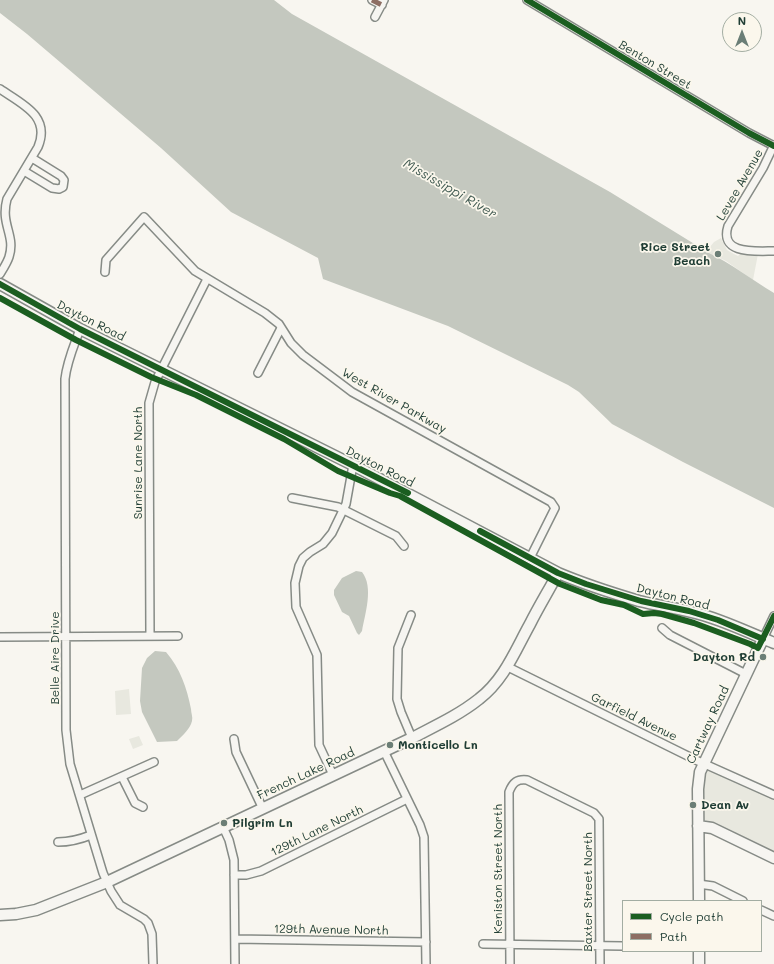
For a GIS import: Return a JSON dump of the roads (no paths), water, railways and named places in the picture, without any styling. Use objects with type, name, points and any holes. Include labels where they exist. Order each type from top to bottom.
[{"type":"street","points":[[372,0],[383,2],[375,17]]},
{"type":"street","name":"Benton Street","points":[[526,0],[729,122],[766,143],[774,145]]},
{"type":"street","points":[[0,89],[36,116],[42,131],[42,140],[4,206],[4,222],[11,249],[9,258],[0,274]]},
{"type":"street","name":"Levee Avenue","points":[[774,145],[763,168],[726,231],[726,236],[729,243],[740,250],[774,251]]},
{"type":"street","points":[[24,172],[52,188],[58,189],[63,187],[64,180],[61,176],[32,158]]},
{"type":"street","name":"West River Parkway","points":[[105,272],[106,260],[144,217],[195,271],[274,319],[291,343],[303,355],[352,392],[551,502],[555,508],[530,558]]},
{"type":"street","name":"Sunrise Lane North","points":[[150,636],[148,414],[151,393],[207,279]]},
{"type":"street","name":"Dayton Road","points":[[0,284],[80,329],[354,465],[558,573],[615,594],[689,611],[718,620],[774,644]]},
{"type":"street","points":[[258,373],[281,328]]},
{"type":"street","name":"Belle Aire Drive","points":[[80,329],[69,357],[65,379],[66,730],[70,764],[91,835],[107,882],[115,899],[120,905],[144,919],[148,923],[153,938],[153,964]]},
{"type":"street","points":[[333,775],[319,745],[317,655],[296,606],[295,583],[298,566],[303,558],[328,539],[346,504],[354,465]]},
{"type":"street","points":[[292,498],[330,505],[343,510],[396,536],[404,546]]},
{"type":"street","name":"French Lake Road","points":[[0,915],[16,914],[36,910],[107,882],[412,738],[462,711],[480,699],[496,683],[508,667],[558,573]]},
{"type":"street","points":[[411,615],[398,648],[397,699],[412,738]]},
{"type":"street","name":"Cartway Road","points":[[698,900],[698,780],[700,772],[774,616]]},
{"type":"street","points":[[662,628],[670,635],[746,674]]},
{"type":"street","points":[[0,637],[178,636]]},
{"type":"street","name":"Garfield Avenue","points":[[508,667],[774,795]]},
{"type":"street","points":[[234,739],[236,752],[263,808]]},
{"type":"street","points":[[384,751],[420,825],[424,837],[426,964]]},
{"type":"street","points":[[80,795],[154,762]]},
{"type":"street","points":[[122,777],[135,802],[143,807]]},
{"type":"street","name":"Baxter Street North","points":[[519,779],[527,780],[594,813],[599,819],[600,964]]},
{"type":"street","name":"Keniston Street North","points":[[510,964],[509,792],[513,783],[519,779]]},
{"type":"street","name":"129th Lane North","points":[[234,875],[246,875],[261,872],[407,800]]},
{"type":"street","points":[[698,826],[712,828],[774,858]]},
{"type":"street","points":[[223,827],[234,860],[235,964]]},
{"type":"street","points":[[58,842],[84,838],[91,835]]},
{"type":"street","points":[[698,884],[713,886],[741,900]]},
{"type":"street","points":[[762,910],[774,916]]},
{"type":"street","name":"129th Avenue North","points":[[235,939],[426,942]]},
{"type":"street","points":[[483,944],[622,946]]},
{"type":"street","points":[[699,952],[699,964]]},
{"type":"water","name":"Mississippi River","points":[[0,0],[274,0],[292,14],[610,192],[726,262],[774,293],[774,508],[612,424],[579,392],[568,385],[448,326],[323,279],[318,258],[231,212],[161,148],[27,34],[0,13]]},
{"type":"water","points":[[356,571],[362,572],[366,578],[368,593],[368,601],[362,631],[359,635],[349,616],[342,612],[334,595],[334,590],[342,578]]},
{"type":"water","points":[[155,651],[166,652],[171,658],[185,686],[189,701],[192,721],[188,729],[177,741],[157,742],[142,712],[140,701],[142,668],[147,658]]},
{"type":"place","name":"Rice Street Beach","points":[[718,254]]},
{"type":"place","name":"Dayton Rd","points":[[763,657]]},
{"type":"place","name":"Monticello Ln","points":[[390,745]]},
{"type":"place","name":"Dean Av","points":[[693,805]]},
{"type":"place","name":"Pilgrim Ln","points":[[224,823]]}]
